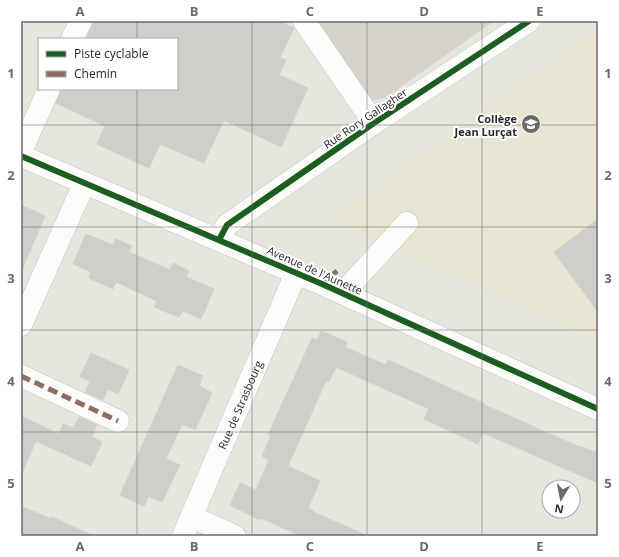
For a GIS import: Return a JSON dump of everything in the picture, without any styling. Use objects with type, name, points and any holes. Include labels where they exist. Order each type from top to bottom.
[{"type":"street","points":[[72,38],[81,21]]},
{"type":"street","points":[[304,21],[374,123]]},
{"type":"street","name":"Rue Rory Gallagher","points":[[219,240],[227,225],[374,123],[530,21]]},
{"type":"street","points":[[21,151],[49,90]]},
{"type":"street","name":"Avenue de l'Aunette","points":[[21,156],[343,293],[598,409]]},
{"type":"street","points":[[21,325],[84,184]]},
{"type":"street","points":[[343,293],[407,223]]},
{"type":"street","name":"Rue de Strasbourg","points":[[188,526],[296,273]]},
{"type":"street","points":[[21,376],[118,420]]},
{"type":"street","points":[[188,526],[235,536]]},
{"type":"shaded area","points":[[313,21],[494,21],[385,98],[367,100]]},
{"type":"shaded area","name":"Collège Jean Lurçat","points":[[598,28],[598,340],[331,220]]},
{"type":"building","points":[[93,21],[278,21],[294,28],[280,58],[286,60],[279,75],[308,88],[281,147],[224,120],[204,163],[160,144],[149,168],[97,144],[105,126],[56,103],[61,90],[178,90],[178,38],[86,38],[92,27]]},
{"type":"building","points":[[21,205],[45,216],[21,272]]},
{"type":"building","points":[[598,219],[598,312],[554,252]]},
{"type":"building","points":[[86,234],[113,245],[116,239],[132,246],[129,252],[170,270],[173,263],[189,271],[186,277],[214,289],[201,319],[183,311],[179,317],[154,307],[157,301],[116,282],[113,289],[89,278],[91,272],[73,264]]},
{"type":"building","points":[[321,331],[347,342],[345,347],[386,365],[388,360],[575,445],[598,453],[598,483],[483,433],[478,444],[424,419],[429,409],[336,367],[329,382],[326,381],[288,466],[320,481],[308,508],[314,511],[313,512],[368,536],[301,536],[261,518],[260,520],[230,505],[240,483],[256,490],[269,460],[262,456],[271,436],[268,435],[312,338],[317,340]]},
{"type":"building","points":[[91,353],[129,370],[118,394],[108,389],[103,400],[85,392],[90,381],[80,377]]},
{"type":"building","points":[[178,365],[203,376],[199,386],[212,393],[195,430],[182,424],[166,459],[180,465],[162,502],[149,496],[144,506],[120,495]]},
{"type":"building","points":[[21,416],[59,434],[63,424],[73,428],[79,417],[97,425],[92,437],[102,442],[91,466],[36,441],[21,475]]},
{"type":"building","points":[[21,506],[51,519],[52,517],[94,536],[21,536]]},
{"type":"marked path","points":[[322,284],[337,271]]},
{"type":"marked path","points":[[21,376],[118,421]]},
{"type":"cycle path","points":[[219,240],[227,225],[374,123],[529,21]]},
{"type":"cycle path","points":[[21,156],[322,284],[598,409]]},
{"type":"place","name":"Collège Jean Lurçat","points":[[531,124]]}]
